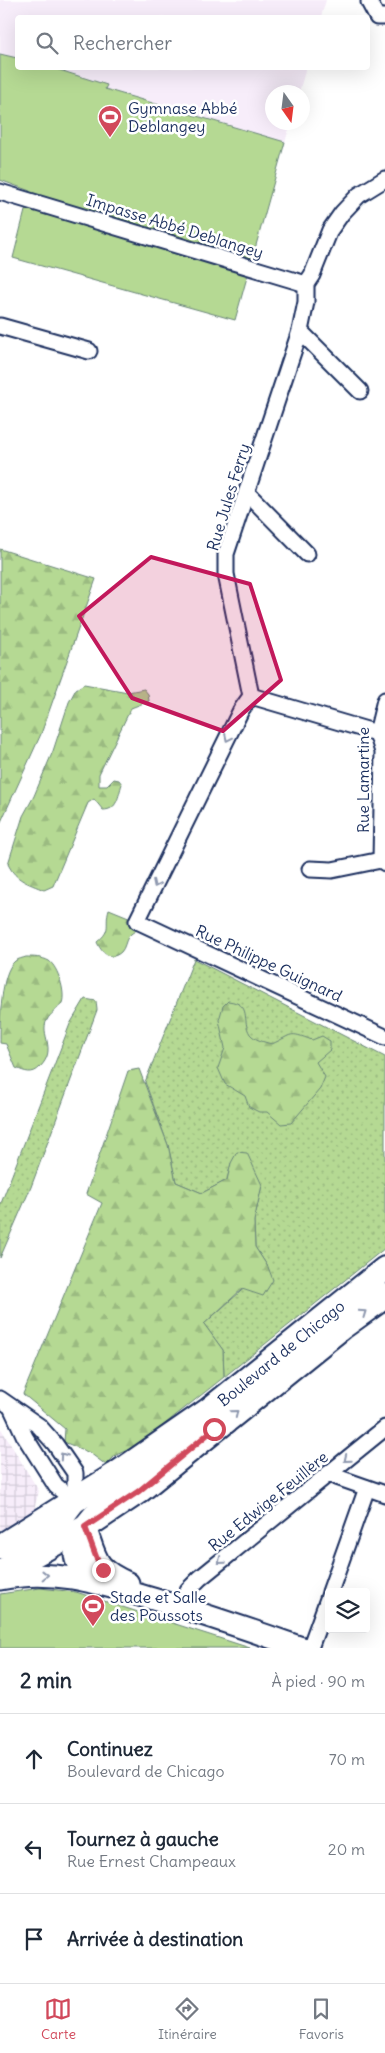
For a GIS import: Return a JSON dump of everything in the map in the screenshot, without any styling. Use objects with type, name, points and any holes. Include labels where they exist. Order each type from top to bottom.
[{"type":"main road","name":"Boulevard de Chicago","points":[[0,1548],[126,1468],[209,1410],[385,1269]]},
{"type":"main road","name":"Boulevard de Chicago","points":[[0,1573],[85,1527],[139,1491],[342,1327],[385,1296]]},
{"type":"main road","points":[[75,1501],[85,1527]]},
{"type":"street","points":[[369,2],[376,19]]},
{"type":"street","name":"Rue Jules Ferry","points":[[252,696],[226,574],[226,554],[300,331],[306,302],[306,284],[312,275],[330,230],[342,213],[358,195],[382,186]]},
{"type":"street","name":"Impasse Abbé Deblangey","points":[[0,192],[306,284]]},
{"type":"street","points":[[0,326],[89,351]]},
{"type":"street","points":[[300,331],[360,391]]},
{"type":"street","points":[[247,493],[307,554]]},
{"type":"street","points":[[252,696],[377,733]]},
{"type":"street","name":"Rue Philippe Guignard","points":[[252,696],[241,710],[137,921],[385,1036]]},
{"type":"street","name":"Rue Lamartine","points":[[310,869],[332,870],[383,861],[383,752],[377,733],[385,700]]},
{"type":"street","points":[[5,1403],[56,1486],[75,1501]]},
{"type":"street","points":[[0,1566],[27,1545],[53,1530],[75,1501],[75,1473],[65,1459],[39,1426],[5,1403]]},
{"type":"street","points":[[90,1580],[81,1570],[75,1552],[76,1545],[85,1527],[113,1495],[148,1468],[209,1410]]},
{"type":"street","name":"Rue Edwige Feuillère","points":[[181,1607],[188,1590],[200,1578],[385,1428]]},
{"type":"street","points":[[328,1474],[385,1494]]},
{"type":"street","points":[[331,1588],[367,1488]]},
{"type":"street","points":[[85,1527],[98,1562],[103,1570],[116,1578],[181,1607]]},
{"type":"street","points":[[0,1579],[48,1574],[90,1580],[181,1607],[302,1648]]},
{"type":"street","points":[[310,1648],[325,1607]]},
{"type":"highlighted area","points":[[151,557],[250,584],[281,680],[223,731],[132,698],[79,616]]},
{"type":"shaded area","points":[[0,0],[326,0],[322,15],[15,15],[15,58],[0,54]]},
{"type":"shaded area","points":[[59,70],[305,70],[301,85],[265,85],[265,130],[289,130],[285,142],[105,89],[106,85]]},
{"type":"shaded area","points":[[0,1427],[39,1491],[33,1513],[0,1530]]},
{"type":"green space","points":[[0,54],[15,58],[15,70],[59,70],[107,85],[105,89],[285,142],[235,320],[13,258],[30,191],[0,180]]},
{"type":"green space","points":[[0,549],[96,579],[41,734],[0,824]]},
{"type":"green space","points":[[84,684],[128,692],[144,689],[148,694],[149,701],[131,708],[99,774],[99,786],[107,786],[114,779],[119,780],[122,784],[117,802],[112,808],[103,810],[94,799],[88,803],[53,886],[44,890],[19,878],[8,864],[23,816],[34,796],[53,751],[69,702],[76,689]]},
{"type":"green space","points":[[109,909],[131,918],[138,929],[128,937],[121,952],[113,956],[106,955],[97,942],[107,930]]},
{"type":"green space","points":[[26,957],[49,961],[58,974],[63,993],[62,1003],[48,1018],[45,1025],[48,1054],[37,1070],[29,1072],[16,1068],[6,1044],[0,1043],[2,999],[6,976],[15,961]]},
{"type":"green space","points":[[194,959],[385,1057],[385,1248],[224,1377],[223,1350],[204,1324],[268,1267],[255,1247],[254,1221],[262,1185],[231,1163],[227,1180],[202,1193],[176,1182],[168,1145],[145,1082]]},
{"type":"green space","points":[[85,999],[96,1001],[97,1010],[31,1187],[0,1258],[0,1206],[70,1024]]},
{"type":"green space","points":[[228,1001],[241,1005],[244,1009],[247,1029],[254,1038],[272,1044],[291,1035],[299,1035],[312,1040],[322,1036],[330,1041],[330,1050],[316,1062],[325,1077],[320,1089],[291,1123],[281,1124],[267,1112],[259,1112],[249,1107],[245,1096],[225,1084],[218,1068],[225,1048],[219,1020],[223,1006]]},
{"type":"green space","points":[[139,1069],[168,1145],[176,1182],[202,1193],[227,1180],[231,1163],[237,1152],[247,1153],[262,1185],[254,1221],[255,1247],[268,1267],[273,1280],[263,1296],[242,1289],[204,1324],[223,1350],[224,1377],[137,1446],[116,1455],[106,1465],[90,1453],[64,1442],[65,1429],[23,1394],[102,1203],[86,1194],[128,1071]]},
{"type":"green space","name":"Stade et Salle des Poussots","points":[[40,1588],[76,1592],[250,1648],[0,1648],[0,1594]]},
{"type":"place","name":"Gymnase Abbé Deblangey","points":[[110,138]]},
{"type":"place","name":"Stade et Salle des Poussots","points":[[93,1627]]},
{"type":"route","points":[[103,1570],[98,1562],[85,1527],[139,1491],[214,1429]]}]
